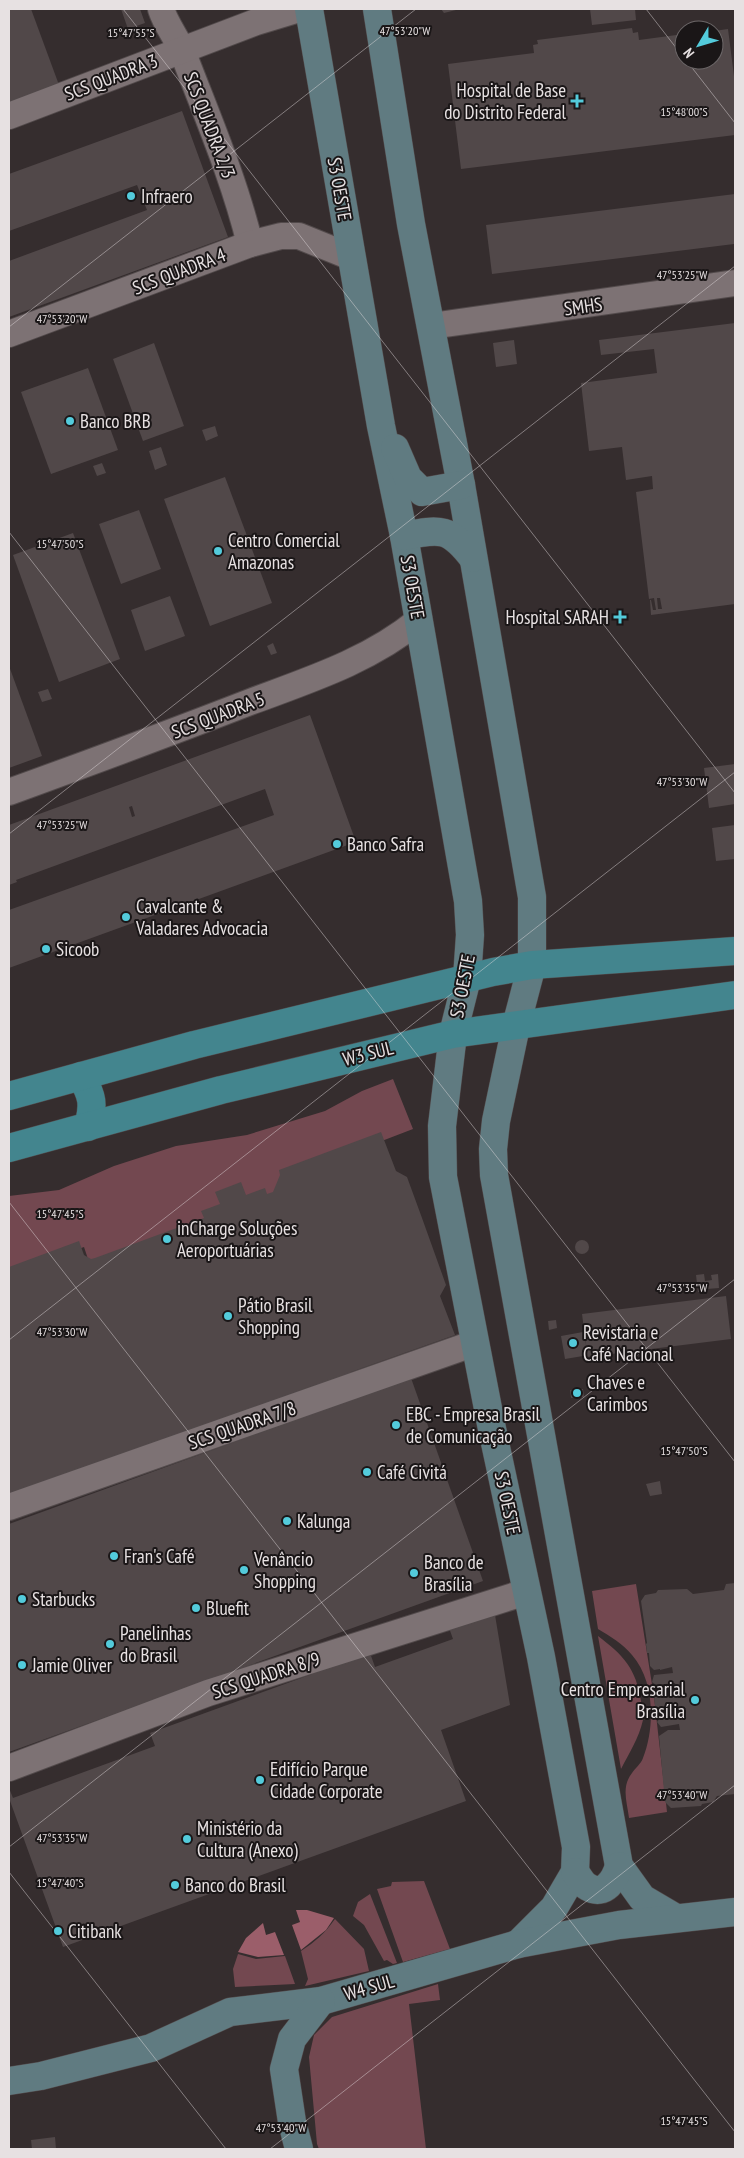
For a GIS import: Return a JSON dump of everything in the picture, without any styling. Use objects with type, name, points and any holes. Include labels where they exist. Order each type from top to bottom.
[{"type":"main road","name":"S3 OESTE","points":[[309,9],[381,426],[404,536],[468,902],[470,935],[467,978],[453,1034],[442,1126],[443,1178],[475,1343],[541,1657],[576,1847],[575,1872],[554,1908],[518,1944]]},
{"type":"main road","points":[[377,9],[411,224],[461,485],[532,897],[532,965],[516,1026],[496,1121],[493,1149],[494,1175],[619,1866],[642,1898],[676,1918]]},
{"type":"main road","points":[[381,426],[396,451],[408,478],[422,492],[461,485]]},
{"type":"main road","points":[[404,536],[428,531],[448,533],[460,541],[473,558]]},
{"type":"main road","points":[[9,1096],[194,1045],[467,978],[532,965],[735,951]]},
{"type":"main road","name":"W3 SUL","points":[[9,1148],[221,1090],[453,1034],[735,995]]},
{"type":"main road","points":[[81,1076],[92,1096],[93,1108],[88,1127]]},
{"type":"main road","points":[[575,1872],[584,1884],[594,1889],[606,1887],[614,1880],[619,1866]]},
{"type":"main road","name":"W4 SUL","points":[[9,2081],[41,2076],[151,2048],[230,2012],[321,2001],[518,1944],[619,1925],[735,1912]]},
{"type":"main road","points":[[299,2149],[292,2122],[284,2069],[292,2039],[321,2001]]},
{"type":"street","name":"SCS QUADRA 2/3","points":[[161,9],[165,22],[181,50],[241,207],[250,244]]},
{"type":"street","name":"SCS QUADRA 3","points":[[9,116],[256,22],[299,9]]},
{"type":"street","name":"SCS QUADRA 4","points":[[9,334],[250,244],[280,236],[299,236],[351,257]]},
{"type":"street","name":"SMHS","points":[[431,326],[735,283]]},
{"type":"street","name":"SCS QUADRA 5","points":[[9,792],[159,738],[346,665],[380,648],[419,620]]},
{"type":"street","name":"SCS QUADRA 7/8","points":[[9,1507],[475,1343]]},
{"type":"street","name":"SCS QUADRA 8/9","points":[[9,1768],[208,1694],[526,1592]]},
{"type":"shaded area","points":[[393,1079],[413,1129],[288,1177],[279,1202],[101,1263],[88,1259],[84,1247],[9,1273],[9,1196],[59,1190],[114,1166],[176,1146],[247,1135],[325,1111],[362,1091]]},
{"type":"shaded area","points":[[636,1584],[654,1697],[667,1812],[629,1818],[626,1789],[629,1778],[642,1760],[647,1746],[651,1719],[649,1691],[640,1666],[632,1655],[612,1637],[598,1629],[592,1591]]},
{"type":"shaded area","points":[[598,1636],[627,1663],[639,1690],[643,1720],[634,1745],[621,1769]]},
{"type":"shaded area","points":[[424,1881],[450,1949],[403,1962],[377,1889],[391,1886],[392,1882]]},
{"type":"shaded area","points":[[370,1894],[397,1963],[393,1964],[387,1960],[384,1961],[364,1925],[353,1916],[358,1902]]},
{"type":"shaded area","points":[[296,1910],[307,1910],[334,1918],[326,1930],[301,1950],[292,1925],[300,1922]]},
{"type":"shaded area","points":[[335,1919],[364,1949],[369,1971],[305,1986],[308,1979],[301,1951],[320,1937]]},
{"type":"shaded area","points":[[263,1923],[266,1935],[275,1932],[284,1955],[258,1957],[238,1952],[246,1938]]},
{"type":"shaded area","points":[[238,1954],[256,1959],[285,1956],[295,1984],[235,1987],[233,1969]]},
{"type":"shaded area","points":[[438,1984],[440,2000],[409,2004],[426,2149],[319,2149],[309,2057],[314,2035],[332,2017]]},
{"type":"building","points":[[9,9],[31,9],[59,85],[9,103]]},
{"type":"building","points":[[121,9],[140,9],[145,23],[128,29]]},
{"type":"building","points":[[441,9],[456,9],[456,10],[444,13]]},
{"type":"building","points":[[590,9],[635,9],[636,20],[592,25]]},
{"type":"building","name":"Hospital de Base do Distrito Federal","points":[[632,28],[633,33],[638,32],[639,40],[674,35],[674,70],[724,70],[724,30],[728,29],[735,84],[735,135],[461,169],[448,64],[534,53],[533,45],[538,44],[537,40]]},
{"type":"building","points":[[182,111],[228,237],[9,317],[9,261],[147,210],[137,185],[9,231],[9,174]]},
{"type":"building","points":[[735,194],[734,244],[492,274],[486,225]]},
{"type":"building","name":"Hospital SARAH","points":[[735,323],[735,604],[651,615],[650,600],[653,610],[656,610],[654,598],[649,599],[636,492],[653,489],[652,476],[626,480],[622,447],[589,451],[581,383],[657,373],[654,349],[601,355],[599,340]],"holes":[[[657,598],[660,598],[662,609],[658,609]]]},
{"type":"building","points":[[514,340],[517,364],[496,367],[493,343]]},
{"type":"building","points":[[154,343],[184,426],[143,441],[113,359]]},
{"type":"building","name":"Banco BRB","points":[[88,368],[118,450],[51,474],[21,392]]},
{"type":"building","points":[[215,426],[218,436],[206,441],[202,430]]},
{"type":"building","points":[[161,447],[167,465],[155,470],[149,451]]},
{"type":"building","points":[[102,463],[106,473],[97,476],[93,466]]},
{"type":"building","name":"Centro Comercial Amazonas","points":[[225,477],[272,603],[210,626],[164,499]]},
{"type":"building","points":[[139,510],[161,569],[121,584],[99,524]]},
{"type":"building","points":[[73,533],[120,659],[59,682],[13,555]]},
{"type":"building","points":[[170,596],[185,636],[145,651],[131,610]]},
{"type":"building","points":[[273,643],[277,653],[271,655],[267,646]]},
{"type":"building","points":[[9,666],[42,756],[9,768]]},
{"type":"building","points":[[48,689],[52,699],[42,702],[38,692]]},
{"type":"building","points":[[310,715],[356,842],[9,968],[9,910],[274,815],[265,789],[16,880],[17,882],[9,885],[9,825]],"holes":[[[132,806],[135,816],[132,817],[129,807]]]},
{"type":"building","points":[[735,764],[735,804],[709,808],[704,768]]},
{"type":"building","points":[[735,825],[735,859],[716,861],[712,828]]},
{"type":"building","name":"Pátio Brasil Shopping","points":[[381,1132],[396,1171],[407,1177],[422,1218],[446,1285],[440,1296],[455,1335],[351,1372],[353,1376],[320,1388],[318,1384],[284,1396],[286,1401],[9,1495],[9,1267],[79,1241],[84,1255],[91,1259],[95,1258],[204,1218],[201,1211],[220,1204],[215,1192],[241,1182],[246,1195],[265,1188],[267,1194],[273,1192],[280,1175],[279,1170]]},
{"type":"building","points":[[579,1240],[585,1240],[589,1247],[585,1254],[579,1254],[575,1250],[575,1244]]},
{"type":"building","points":[[704,1274],[705,1281],[712,1280],[711,1275],[718,1274],[719,1288],[698,1292],[696,1275]]},
{"type":"building","points":[[726,1296],[731,1339],[587,1357],[586,1350],[582,1350],[583,1356],[565,1359],[561,1336],[583,1332],[586,1345],[582,1314]]},
{"type":"building","points":[[556,1320],[557,1328],[549,1330],[548,1321]]},
{"type":"building","name":"Venâncio Shopping","points":[[411,1378],[483,1581],[9,1752],[9,1524]]},
{"type":"building","name":"Chaves e Carimbos","points":[[583,1389],[584,1397],[571,1398],[570,1390]]},
{"type":"building","points":[[660,1481],[662,1494],[650,1496],[646,1484]]},
{"type":"building","name":"Centro Empresarial Brasília","points":[[735,1583],[735,1794],[717,1796],[713,1802],[702,1804],[701,1806],[671,1808],[665,1802],[659,1736],[668,1730],[680,1730],[679,1724],[661,1727],[657,1722],[660,1718],[679,1715],[678,1709],[674,1710],[674,1712],[656,1712],[653,1690],[676,1687],[675,1683],[656,1685],[652,1682],[654,1675],[673,1673],[672,1667],[654,1670],[650,1666],[641,1601],[645,1595],[656,1593],[658,1590],[687,1589],[693,1594],[724,1590],[726,1584]]},
{"type":"building","name":"Edifício Parque Cidade Corporate","points":[[494,1609],[510,1705],[441,1730],[466,1801],[63,1947],[9,1798],[9,1788],[13,1798],[155,1746],[150,1733],[370,1653],[375,1667],[453,1639],[448,1625]]},
{"type":"building","points":[[55,2137],[56,2149],[32,2149],[31,2140]]},
{"type":"place","name":"Hospital de Base do Distrito Federal","points":[[577,101]]},
{"type":"place","name":"Infraero","points":[[131,196]]},
{"type":"place","name":"Banco BRB","points":[[70,421]]},
{"type":"place","name":"Centro Comercial Amazonas","points":[[218,551]]},
{"type":"place","name":"Hospital SARAH","points":[[620,617]]},
{"type":"place","name":"Banco Safra","points":[[337,844]]},
{"type":"place","name":"Cavalcante & Valadares Advocacia","points":[[126,917]]},
{"type":"place","name":"Sicoob","points":[[46,949]]},
{"type":"place","name":"inCharge Soluções Aeroportuárias","points":[[167,1239]]},
{"type":"place","name":"Pátio Brasil Shopping","points":[[228,1316]]},
{"type":"place","name":"Revistaria e Café Nacional","points":[[573,1343]]},
{"type":"place","name":"Chaves e Carimbos","points":[[577,1393]]},
{"type":"place","name":"EBC - Empresa Brasil de Comunicação","points":[[396,1425]]},
{"type":"place","name":"Café Civitá","points":[[367,1472]]},
{"type":"place","name":"Kalunga","points":[[287,1521]]},
{"type":"place","name":"Fran's Café","points":[[114,1556]]},
{"type":"place","name":"Venâncio Shopping","points":[[244,1570]]},
{"type":"place","name":"Banco de Brasília","points":[[414,1573]]},
{"type":"place","name":"Starbucks","points":[[22,1599]]},
{"type":"place","name":"Bluefit","points":[[196,1608]]},
{"type":"place","name":"Panelinhas do Brasil","points":[[110,1644]]},
{"type":"place","name":"Jamie Oliver","points":[[22,1665]]},
{"type":"place","name":"Centro Empresarial Brasília","points":[[695,1700]]},
{"type":"place","name":"Edifício Parque Cidade Corporate","points":[[260,1780]]},
{"type":"place","name":"Ministério da Cultura (Anexo)","points":[[187,1839]]},
{"type":"place","name":"Banco do Brasil","points":[[175,1885]]},
{"type":"place","name":"Citibank","points":[[58,1931]]}]
